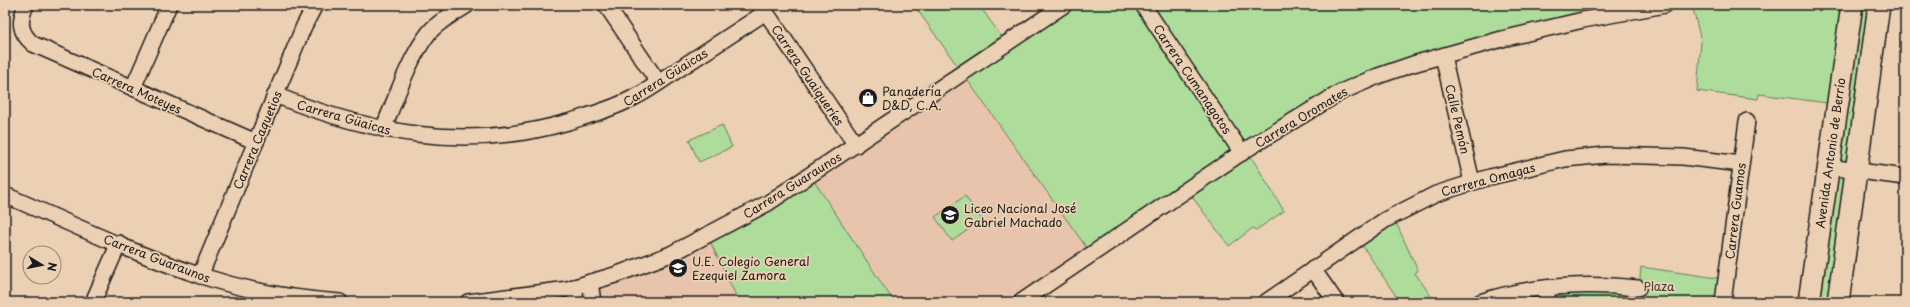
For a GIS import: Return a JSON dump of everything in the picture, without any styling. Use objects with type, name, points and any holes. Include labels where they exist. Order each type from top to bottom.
[{"type":"street","name":"Carrera Moteyes","points":[[26,5],[21,20],[23,33],[32,44],[256,142]]},
{"type":"street","points":[[133,88],[169,5]]},
{"type":"street","name":"Carrera Caquetios","points":[[200,276],[275,95],[315,5]]},
{"type":"street","points":[[383,129],[415,55],[428,34],[436,26],[467,5]]},
{"type":"street","points":[[606,5],[658,82]]},
{"type":"street","name":"Carrera Guaraunos","points":[[468,302],[533,295],[574,287],[615,275],[677,251],[768,203],[1064,5]]},
{"type":"street","name":"Carrera Cumanagotos","points":[[1143,5],[1242,152]]},
{"type":"street","name":"Carrera Oromates","points":[[1021,302],[1242,152],[1308,110],[1341,92],[1378,76],[1443,56],[1583,20],[1665,5]]},
{"type":"street","name":"Avenida Antonio de Berrío","points":[[1809,302],[1852,5]]},
{"type":"street","points":[[1838,302],[1879,5]]},
{"type":"street","name":"Carrera Güaicas","points":[[275,95],[318,111],[383,129],[441,137],[485,137],[525,133],[606,110],[634,98],[763,9]]},
{"type":"street","name":"Carrera Guaiqueríes","points":[[763,9],[856,145]]},
{"type":"street","name":"Calle Pemón","points":[[1443,56],[1472,182]]},
{"type":"street","name":"Carrera Guamos","points":[[1723,302],[1747,121]]},
{"type":"street","name":"Carrera Omagas","points":[[1266,302],[1385,220],[1436,194],[1472,182],[1565,159],[1606,155],[1683,156],[1741,164]]},
{"type":"street","points":[[1828,167],[1905,177]]},
{"type":"street","name":"Carrera Guaraunos","points":[[5,195],[119,244],[200,276],[255,290],[301,298],[340,302]]},
{"type":"street","points":[[93,302],[119,244]]},
{"type":"street","points":[[1313,269],[1336,302]]},
{"type":"street","points":[[590,282],[593,302]]},
{"type":"street","points":[[1480,302],[1506,295],[1547,295],[1595,285],[1638,288]]},
{"type":"street","points":[[574,287],[576,302]]},
{"type":"shaded area","name":"Liceo Nacional José Gabriel Machado","points":[[962,74],[1091,254],[1021,302],[894,302],[810,175]]},
{"type":"shaded area","name":"U.E. Colegio General Ezequiel Zamora","points":[[707,235],[739,302],[593,302],[590,282]]},
{"type":"shaded area","points":[[568,289],[576,302],[468,302]]},
{"type":"green space","points":[[914,5],[979,5],[1007,44],[1064,5],[1665,5],[1378,76],[1091,254]]},
{"type":"green space","points":[[1692,5],[1850,5],[1835,104],[1759,94],[1758,99],[1697,91],[1701,41]]},
{"type":"green space","points":[[1852,5],[1879,5],[1838,302],[1809,302]]},
{"type":"green space","points":[[722,125],[732,147],[699,162],[689,140]]},
{"type":"green space","points":[[1247,150],[1284,211],[1256,230],[1253,228],[1229,246],[1187,190]]},
{"type":"green space","points":[[810,175],[894,302],[739,302],[707,235]]},
{"type":"green space","points":[[965,196],[982,220],[952,241],[935,217]]},
{"type":"green space","points":[[1393,216],[1418,271],[1415,273],[1435,302],[1400,302],[1358,239]]},
{"type":"green space","name":"Plaza","points":[[1641,267],[1724,279],[1722,302],[1550,302],[1547,289],[1639,289]]},
{"type":"place","name":"Panadería D&D, C.A.","points":[[868,98]]},
{"type":"place","name":"Liceo Nacional José Gabriel Machado","points":[[950,215]]},
{"type":"place","name":"U.E. Colegio General Ezequiel Zamora","points":[[678,268]]}]
